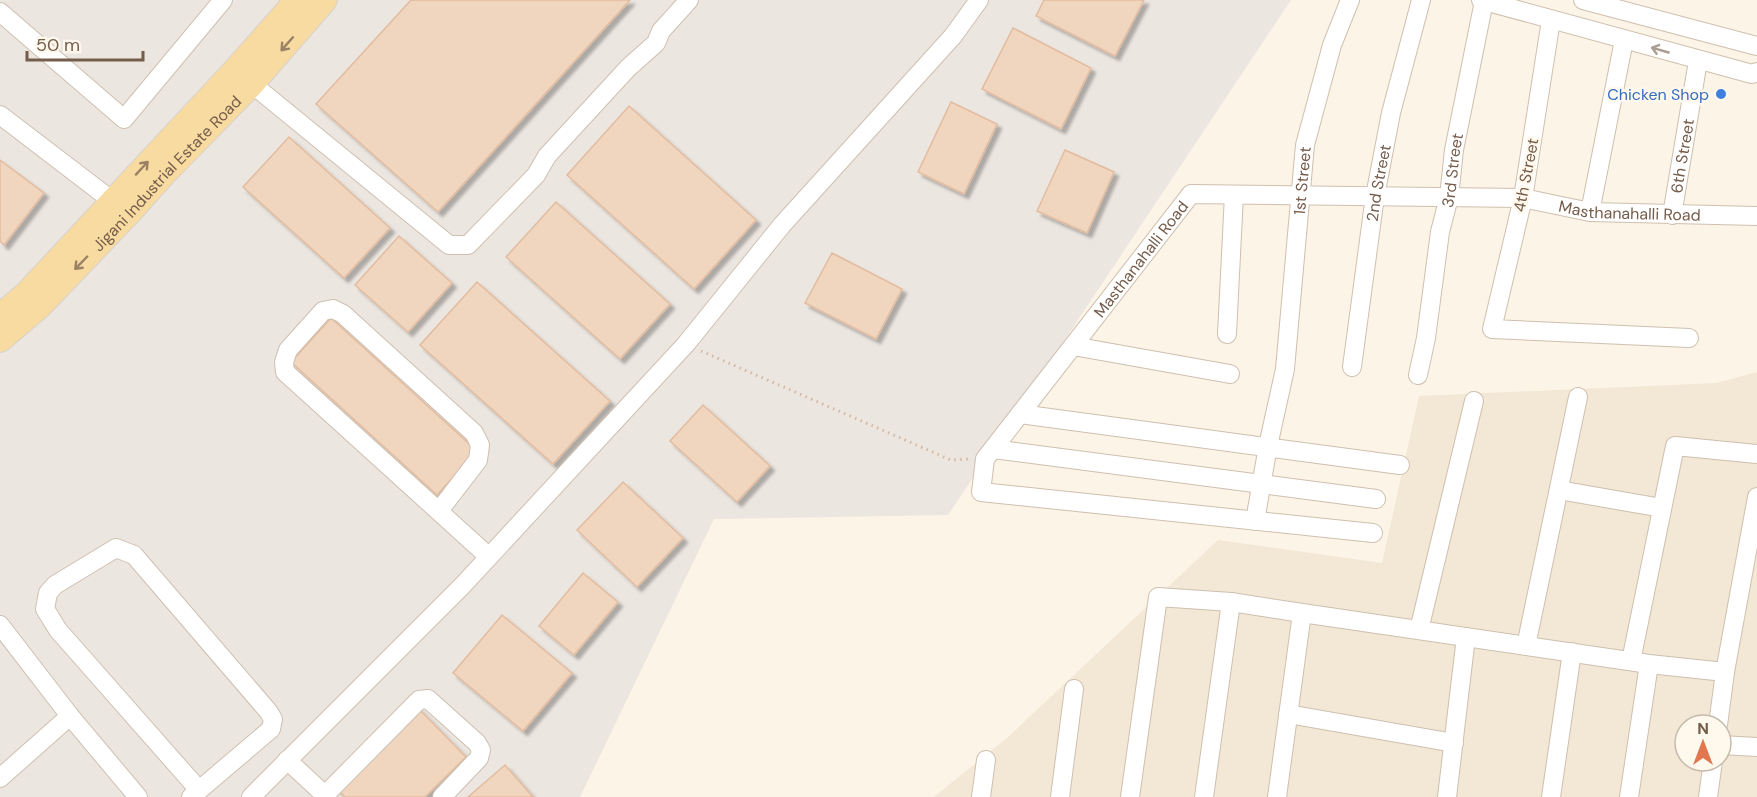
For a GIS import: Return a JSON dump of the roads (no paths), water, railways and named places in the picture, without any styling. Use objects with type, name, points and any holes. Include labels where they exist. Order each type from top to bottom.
[{"type":"main road","name":"Jigani Industrial Estate Road","points":[[0,340],[41,305],[120,207],[297,0]]},
{"type":"main road","name":"Jigani Industrial Estate Road","points":[[0,316],[120,207],[165,174],[252,84],[325,0]]},
{"type":"street","points":[[0,12],[124,119],[223,0]]},
{"type":"street","points":[[252,84],[449,245],[468,245],[536,175],[547,156],[628,68],[656,43],[661,31],[689,0]]},
{"type":"street","points":[[250,797],[462,586],[686,344],[782,225],[953,36],[979,0]]},
{"type":"street","name":"1st Street","points":[[1255,521],[1285,369],[1305,145],[1332,45],[1350,0]]},
{"type":"street","name":"2nd Street","points":[[1352,368],[1375,196],[1391,112],[1420,0]]},
{"type":"street","points":[[1583,0],[1757,46]]},
{"type":"street","points":[[1482,1],[1698,61],[1752,74],[1757,72]]},
{"type":"street","name":"3rd Street","points":[[1418,375],[1426,338],[1440,232],[1449,197],[1454,150],[1482,1]]},
{"type":"street","name":"4th Street","points":[[1551,20],[1523,198],[1492,329],[1689,338]]},
{"type":"street","points":[[1590,212],[1624,40]]},
{"type":"street","name":"6th Street","points":[[1672,215],[1698,61]]},
{"type":"street","points":[[0,116],[120,207]]},
{"type":"street","name":"Masthanahalli Road","points":[[989,454],[1191,194],[1523,198],[1590,212],[1757,216]]},
{"type":"street","points":[[1227,334],[1234,195]]},
{"type":"street","points":[[439,511],[478,460],[480,445],[474,433],[343,314],[333,309],[323,311],[288,350],[284,362],[285,372],[488,556]]},
{"type":"street","points":[[1073,346],[1230,374]]},
{"type":"street","points":[[1526,646],[1578,397]]},
{"type":"street","points":[[1419,630],[1474,401]]},
{"type":"street","points":[[1020,414],[1400,465]]},
{"type":"street","points":[[1629,797],[1640,662],[1662,508],[1675,446],[1757,454]]},
{"type":"street","points":[[1373,533],[981,492],[989,454],[1376,499]]},
{"type":"street","points":[[1559,490],[1662,508]]},
{"type":"street","points":[[1720,713],[1757,497]]},
{"type":"street","points":[[116,548],[135,555],[273,719],[271,729],[195,793],[58,630],[45,609],[48,593],[55,585],[116,548]]},
{"type":"street","points":[[1130,797],[1158,597],[1231,602],[1526,646],[1725,672]]},
{"type":"street","points":[[1204,797],[1231,602]]},
{"type":"street","points":[[1277,797],[1302,613]]},
{"type":"street","points":[[0,625],[70,716],[138,797]]},
{"type":"street","points":[[1447,797],[1466,637]]},
{"type":"street","points":[[1551,797],[1572,652]]},
{"type":"street","points":[[1060,797],[1074,689]]},
{"type":"street","points":[[287,760],[326,796],[419,700],[428,699],[477,742],[481,750],[479,758],[442,797]]},
{"type":"street","points":[[1288,714],[1454,743]]},
{"type":"street","points":[[0,778],[70,716]]},
{"type":"street","points":[[1733,746],[1757,747]]},
{"type":"street","points":[[981,797],[986,760]]},
{"type":"street","points":[[1707,797],[1711,773]]},
{"type":"place","name":"Chicken Shop","points":[[1721,94]]}]
